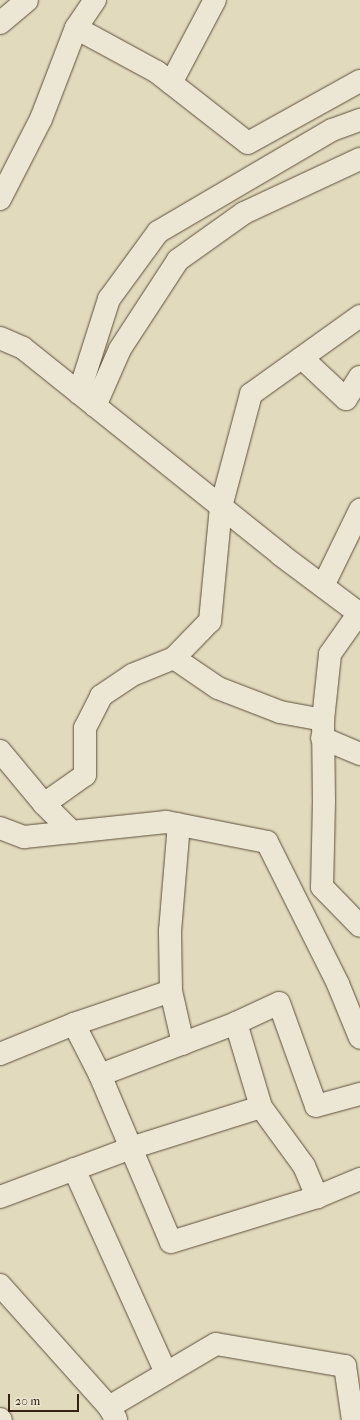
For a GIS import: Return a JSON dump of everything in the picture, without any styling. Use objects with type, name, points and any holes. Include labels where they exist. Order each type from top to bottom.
[{"type":"street","points":[[0,23],[27,0]]},
{"type":"street","points":[[0,199],[41,119],[76,28],[95,0]]},
{"type":"street","points":[[171,83],[215,0]]},
{"type":"street","points":[[76,28],[157,72],[248,143],[360,81]]},
{"type":"street","points":[[87,400],[109,299],[158,232],[332,130],[360,120]]},
{"type":"street","points":[[87,400],[178,260],[244,213],[360,159]]},
{"type":"street","points":[[44,804],[85,775],[85,728],[100,696],[132,675],[174,658],[210,621],[221,507],[251,394],[360,316]]},
{"type":"street","points":[[0,338],[23,348],[221,507],[360,614],[330,654],[322,729],[324,801],[322,887],[360,926]]},
{"type":"street","points":[[302,358],[346,398],[360,377]]},
{"type":"street","points":[[323,586],[360,510]]},
{"type":"street","points":[[174,658],[218,688],[322,729],[360,754]]},
{"type":"street","points":[[0,751],[44,804],[72,832]]},
{"type":"street","points":[[0,828],[24,837],[166,822],[267,842],[338,984],[360,1038]]},
{"type":"street","points":[[180,824],[170,931],[171,991],[183,1044]]},
{"type":"street","points":[[0,1054],[74,1024],[171,991]]},
{"type":"street","points":[[100,1075],[236,1023],[279,1003],[316,1106],[360,1094]]},
{"type":"street","points":[[236,1023],[261,1107],[304,1166],[317,1197]]},
{"type":"street","points":[[74,1024],[100,1075],[171,1242],[317,1197],[360,1179]]},
{"type":"street","points":[[0,1197],[131,1148],[261,1107]]},
{"type":"street","points":[[74,1169],[166,1373]]},
{"type":"street","points":[[0,1285],[113,1413],[166,1373],[216,1344],[345,1366],[353,1420]]}]
